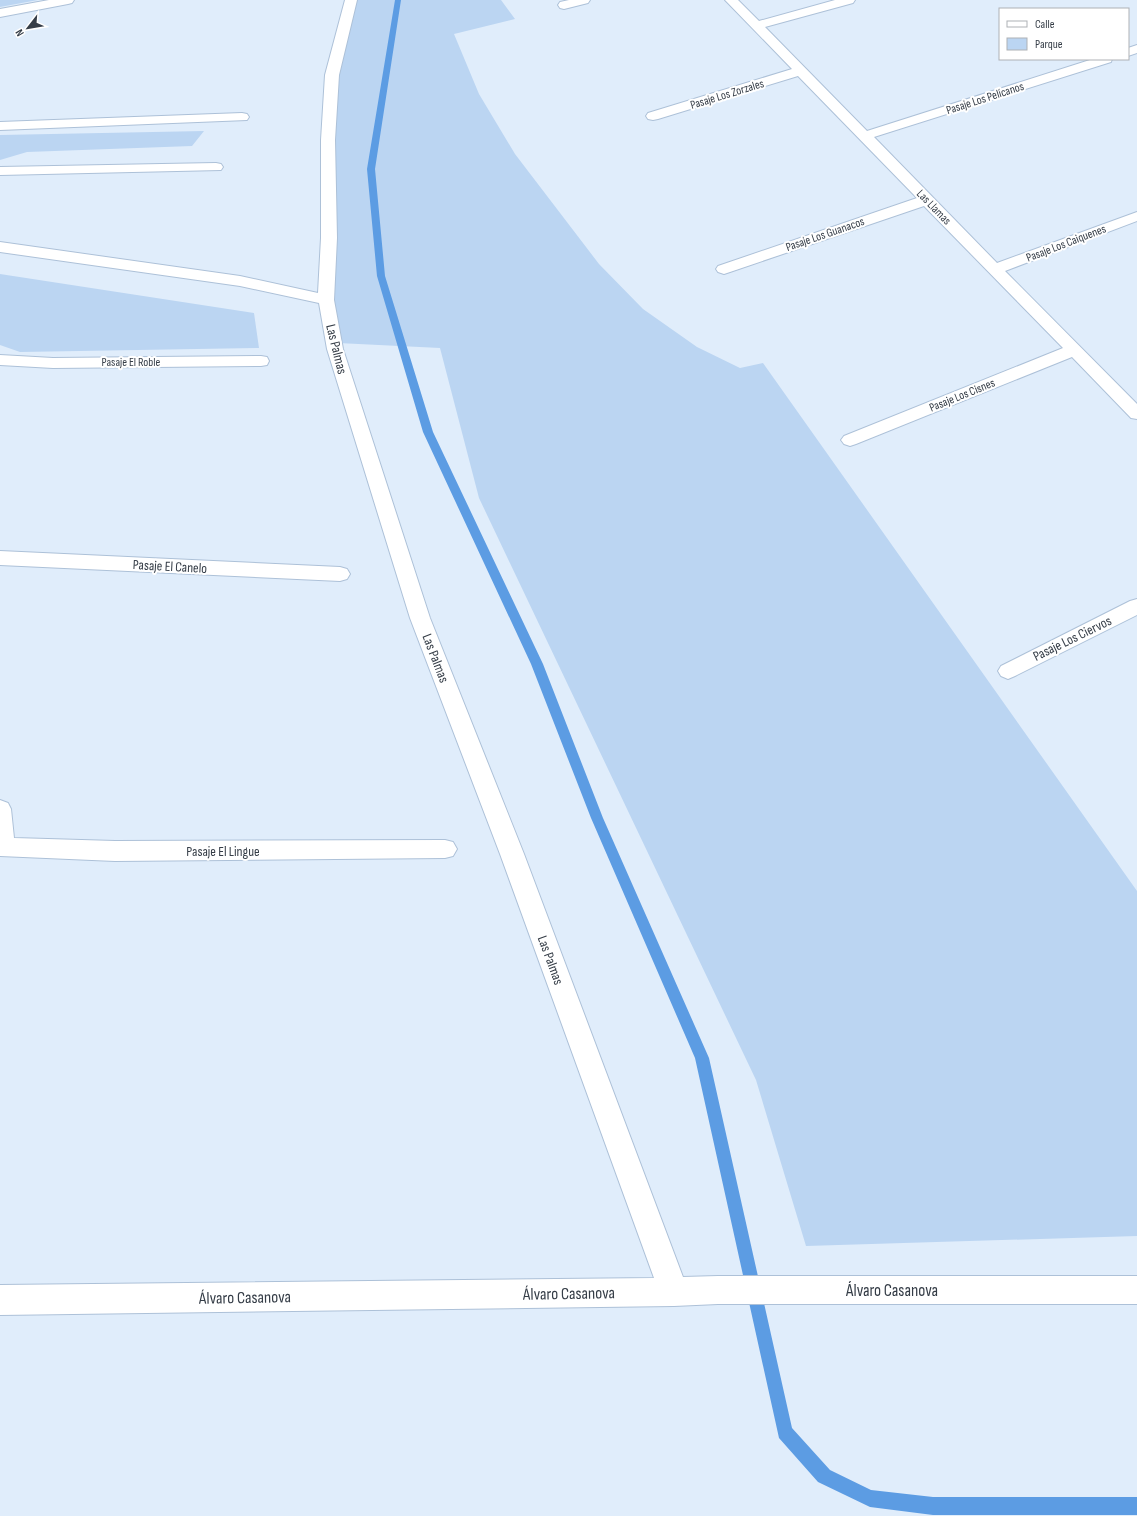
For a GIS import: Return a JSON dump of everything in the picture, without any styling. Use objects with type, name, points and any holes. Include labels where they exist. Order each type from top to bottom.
[{"type":"street","points":[[0,13],[68,0]]},
{"type":"street","name":"Las Palmas","points":[[351,0],[332,75],[328,140],[329,238],[326,300],[336,349],[420,618],[512,854],[674,1292]]},
{"type":"street","points":[[564,5],[584,0]]},
{"type":"street","name":"Las Llamas","points":[[731,0],[1137,414]]},
{"type":"street","points":[[756,26],[849,0]]},
{"type":"street","name":"Pasaje Los Pelícanos","points":[[864,136],[1103,60]]},
{"type":"street","name":"Pasaje Los Zorzales","points":[[653,116],[800,71]]},
{"type":"street","points":[[0,126],[242,117]]},
{"type":"street","points":[[0,172],[216,167]]},
{"type":"street","name":"Pasaje Los Guanacos","points":[[724,269],[927,200]]},
{"type":"street","name":"Pasaje Los Caiquenes","points":[[995,269],[1137,216]]},
{"type":"street","points":[[0,247],[240,281],[326,300]]},
{"type":"street","name":"Pasaje Los Cisnes","points":[[850,440],[1074,350]]},
{"type":"street","name":"Pasaje El Roble","points":[[0,360],[53,363],[261,361]]},
{"type":"street","name":"Pasaje El Canelo","points":[[0,558],[340,574]]},
{"type":"street","name":"Pasaje Los Ciervos","points":[[1008,671],[1137,606]]},
{"type":"street","points":[[0,809],[2,847]]},
{"type":"street","name":"Pasaje El Lingue","points":[[2,847],[115,851],[445,849]]},
{"type":"street","name":"Álvaro Casanova","points":[[0,1300],[674,1292],[718,1290],[1137,1290]]},
{"type":"green space","points":[[0,0],[38,0],[0,7]]},
{"type":"green space","points":[[353,0],[501,0],[515,19],[454,34],[479,94],[515,154],[599,264],[643,309],[697,347],[740,368],[763,363],[1137,891],[1137,1236],[806,1246],[756,1080],[479,498],[440,348],[338,343],[329,280],[337,78]]},
{"type":"green space","points":[[204,131],[192,146],[27,152],[0,160],[0,135]]},
{"type":"green space","points":[[0,274],[254,313],[259,348],[20,352],[0,345]]},
{"type":"waterway","points":[[398,0],[371,169],[381,276],[428,432],[537,664],[597,818],[702,1058],[785,1432],[824,1476],[870,1498],[933,1506],[1137,1506]]}]
